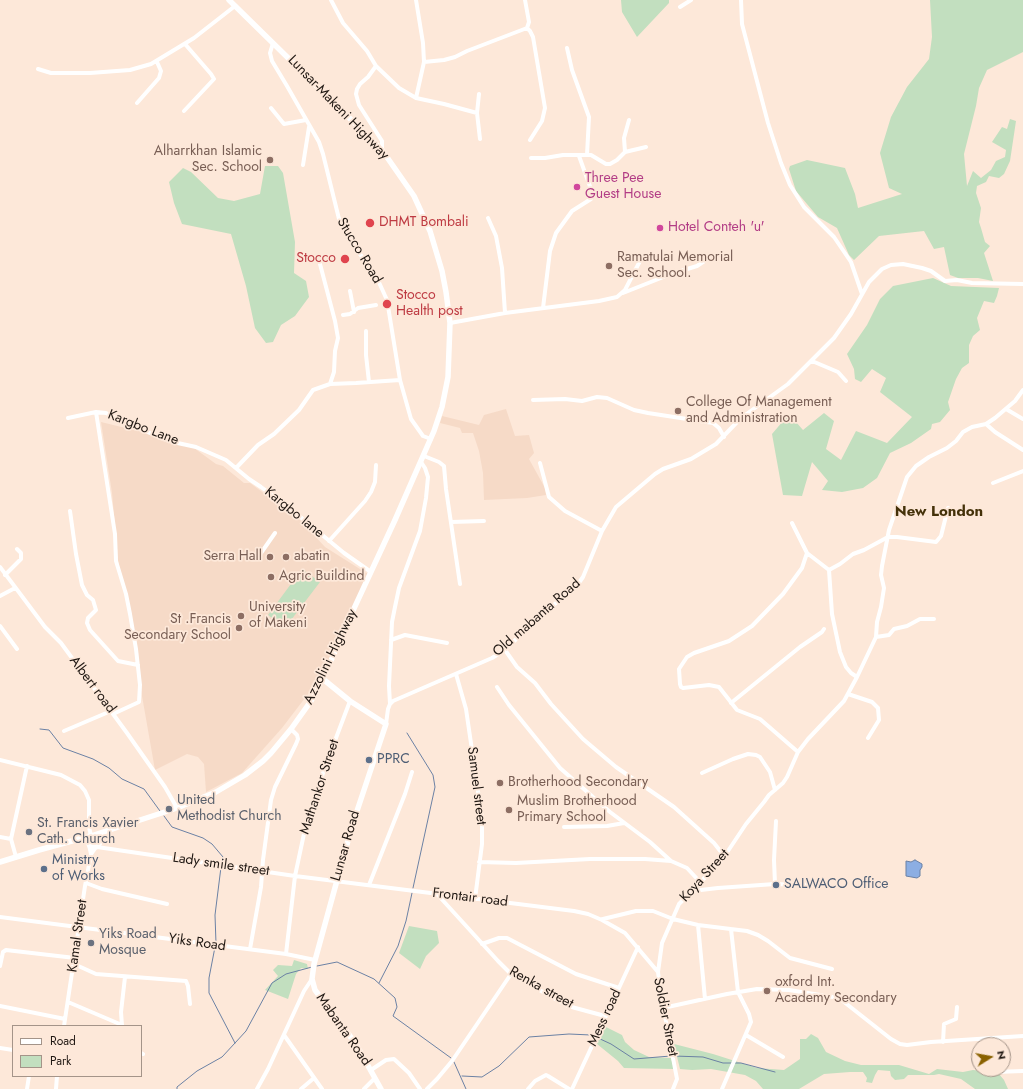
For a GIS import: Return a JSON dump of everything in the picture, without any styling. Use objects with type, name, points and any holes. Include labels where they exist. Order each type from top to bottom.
[{"type":"main road","name":"Lunsar-Makeni Highway","points":[[229,0],[382,150],[414,196],[430,231],[442,272],[450,323],[450,359],[447,383],[442,407],[431,439]]},
{"type":"main road","name":"Azzolini Highway","points":[[0,862],[105,832],[177,808],[216,792],[245,775],[271,753],[291,729],[311,701],[323,679],[431,439]]},
{"type":"main road","points":[[323,679],[350,701],[386,724]]},
{"type":"main road","name":"Lunsar Road","points":[[314,965],[336,880],[360,801],[386,724]]},
{"type":"main road","points":[[78,840],[93,848],[98,844],[105,832]]},
{"type":"main road","points":[[88,844],[91,836],[96,835],[98,844]]},
{"type":"main road","name":"Mabanta Road","points":[[314,965],[312,979],[315,990],[344,1026],[381,1089]]},
{"type":"street","points":[[331,0],[343,23],[367,51],[376,66],[399,88],[416,98],[477,113]]},
{"type":"street","points":[[416,0],[423,43],[424,62],[416,98]]},
{"type":"street","points":[[525,0],[529,22],[527,28]]},
{"type":"street","points":[[680,7],[691,0]]},
{"type":"street","points":[[741,0],[742,24],[768,123],[790,185],[804,206],[834,237],[851,262],[862,294]]},
{"type":"street","points":[[38,69],[45,72],[56,73],[90,73],[130,70],[157,62],[216,22],[235,6]]},
{"type":"street","points":[[424,62],[444,60],[455,57],[527,28]]},
{"type":"street","points":[[527,28],[533,37],[545,108],[542,121],[530,140]]},
{"type":"street","name":"Stucco Road","points":[[273,43],[270,57],[306,120],[323,154],[340,223],[374,275],[387,300],[400,380],[411,419],[423,436],[431,439]]},
{"type":"street","points":[[184,111],[214,79],[185,44]]},
{"type":"street","points":[[567,48],[572,70],[589,117],[587,155]]},
{"type":"street","points":[[136,103],[159,78],[161,71],[157,62]]},
{"type":"street","points":[[376,66],[368,78],[360,84],[356,94],[359,105],[382,141],[382,150]]},
{"type":"street","points":[[478,94],[477,113],[480,139]]},
{"type":"street","points":[[271,108],[284,124],[306,120]]},
{"type":"street","points":[[625,152],[624,138],[629,120]]},
{"type":"street","points":[[303,165],[309,126]]},
{"type":"street","points":[[531,158],[546,158],[563,155],[587,155],[610,164],[625,152],[646,147]]},
{"type":"street","points":[[543,308],[550,251],[556,233],[572,211],[591,199],[592,196],[589,181],[579,156]]},
{"type":"street","points":[[488,218],[494,230],[502,268],[505,313]]},
{"type":"street","points":[[450,323],[505,313],[598,301],[617,297],[623,293],[671,274],[697,266],[709,258]]},
{"type":"street","points":[[623,293],[641,259]]},
{"type":"street","points":[[320,264],[338,338],[335,351],[334,372],[330,384]]},
{"type":"street","name":"Old mabanta Road","points":[[390,704],[411,693],[484,663],[505,650],[541,615],[580,582],[602,531],[616,507],[655,474],[663,469],[691,459],[716,444],[741,418],[788,384],[834,338],[872,277],[882,269],[891,265],[903,264],[931,271],[945,281],[956,280],[972,283],[1023,284]]},
{"type":"street","points":[[350,291],[354,312]]},
{"type":"street","points":[[343,315],[354,312],[358,308],[376,305]]},
{"type":"street","points":[[366,331],[366,355],[369,382]]},
{"type":"street","points":[[812,361],[838,372],[846,381]]},
{"type":"street","points":[[236,468],[258,445],[274,434],[299,410],[313,390],[330,384],[400,380]]},
{"type":"street","name":"Koya Street","points":[[658,972],[662,943],[679,904],[725,856],[746,824],[769,795],[783,784],[798,752],[844,702],[857,677],[876,637],[877,622],[884,588],[881,575],[891,523],[903,488],[912,471],[929,457],[947,448],[956,441],[962,432],[986,424],[995,418],[1020,396],[1023,390]]},
{"type":"street","points":[[533,400],[565,399],[582,401],[597,397],[607,398],[634,410],[713,423],[719,428],[724,437]]},
{"type":"street","points":[[1006,409],[1023,419]]},
{"type":"street","points":[[64,731],[139,702],[136,649],[126,594],[116,561],[115,534],[96,412]]},
{"type":"street","name":"Kargbo Lane","points":[[68,418],[96,412],[110,414],[157,436],[173,442],[196,447],[215,456]]},
{"type":"street","points":[[986,424],[995,432],[1023,450]]},
{"type":"street","name":"Kargbo lane","points":[[215,456],[226,460],[249,479],[286,505],[329,541],[370,572]]},
{"type":"street","points":[[424,456],[439,462],[444,466],[460,584]]},
{"type":"street","points":[[386,724],[390,704],[389,686],[392,622],[399,588],[416,544],[424,516],[428,477],[427,472],[421,462]]},
{"type":"street","points":[[540,463],[549,498],[565,510],[602,531]]},
{"type":"street","points":[[329,541],[365,501],[371,492],[375,482],[376,465]]},
{"type":"street","points":[[993,483],[1023,471]]},
{"type":"street","points":[[829,570],[853,554],[888,537],[936,542],[940,536],[948,508]]},
{"type":"street","points":[[70,511],[82,585],[87,595],[93,600],[96,610],[88,618],[87,623],[90,630],[118,661],[138,665]]},
{"type":"street","points":[[451,522],[484,521]]},
{"type":"street","points":[[792,524],[807,552],[829,570],[832,614],[840,652],[849,671],[857,677]]},
{"type":"street","points":[[260,553],[275,533]]},
{"type":"street","points":[[5,575],[22,559],[21,553],[17,549]]},
{"type":"street","points":[[798,752],[760,719],[737,710],[719,687],[682,687],[680,684],[679,674],[681,664],[687,657],[694,653],[729,641],[752,626],[783,594],[802,568],[807,552]]},
{"type":"street","name":"Albert road","points":[[0,567],[45,627],[61,643],[166,788],[177,808]]},
{"type":"street","points":[[0,596],[15,588]]},
{"type":"street","points":[[876,637],[888,635],[894,629],[907,626],[920,619],[934,619]]},
{"type":"street","points":[[0,626],[17,649]]},
{"type":"street","points":[[731,703],[824,629]]},
{"type":"street","points":[[392,640],[405,635],[447,643]]},
{"type":"street","points":[[505,650],[517,667],[535,683],[551,704],[583,739],[616,767],[674,807],[714,843],[725,856]]},
{"type":"street","name":"Samuel street","points":[[456,674],[466,710],[482,819],[482,844],[475,899]]},
{"type":"street","points":[[497,686],[509,705],[560,768],[581,788],[650,842],[671,861],[687,868],[700,882]]},
{"type":"street","points":[[848,694],[872,702],[878,708],[879,720],[868,738]]},
{"type":"street","name":"Mathankor Street","points":[[295,876],[297,860],[314,799],[341,722],[350,701]]},
{"type":"street","points":[[250,949],[261,887],[271,800],[275,787],[298,739],[297,735],[291,729]]},
{"type":"street","points":[[702,773],[748,754],[756,755],[760,757],[770,772],[775,790]]},
{"type":"street","points":[[0,760],[61,775],[84,788],[89,800],[89,827],[91,836]]},
{"type":"street","points":[[16,857],[11,839],[28,766]]},
{"type":"street","points":[[369,885],[405,794],[412,772]]},
{"type":"street","points":[[775,884],[774,860],[776,821]]},
{"type":"street","points":[[564,827],[607,826],[624,823]]},
{"type":"street","points":[[0,837],[11,839]]},
{"type":"street","points":[[88,844],[91,854]]},
{"type":"street","name":"Lady smile street","points":[[98,844],[106,848],[295,876],[336,880]]},
{"type":"street","name":"Kamal Street","points":[[64,1025],[91,854],[98,844]]},
{"type":"street","points":[[480,862],[516,863],[590,859],[645,859],[671,861]]},
{"type":"street","points":[[286,954],[295,876]]},
{"type":"street","name":"Frontair road","points":[[336,880],[582,912],[602,920]]},
{"type":"street","points":[[86,883],[102,889],[167,904]]},
{"type":"street","points":[[691,891],[775,884],[829,885]]},
{"type":"street","name":"Renka street","points":[[437,894],[511,974],[568,1006],[605,1016]]},
{"type":"street","points":[[602,920],[644,910],[653,911],[673,919],[698,925],[747,931],[758,935],[790,958],[832,969]]},
{"type":"street","name":"Yiks Road","points":[[0,917],[286,954],[314,965]]},
{"type":"street","name":"Soldier Street","points":[[602,920],[625,933],[658,972],[658,980],[677,1079],[672,1089]]},
{"type":"street","points":[[698,925],[705,999]]},
{"type":"street","points":[[722,1089],[751,1022],[738,992],[731,929]]},
{"type":"street","points":[[482,944],[499,938],[507,938],[576,974],[619,988]]},
{"type":"street","name":"Mess road","points":[[570,1089],[638,948]]},
{"type":"street","points":[[0,966],[3,952],[6,950],[75,958]]},
{"type":"street","points":[[74,964],[96,974],[186,981],[190,1004]]},
{"type":"street","points":[[427,1089],[452,1060],[511,974]]},
{"type":"street","points":[[122,1025],[121,1012],[125,976]]},
{"type":"street","points":[[257,1089],[300,1000],[312,979]]},
{"type":"street","points":[[663,1008],[738,992],[758,989],[774,989],[839,998],[886,1036],[900,1044],[1023,1036]]},
{"type":"street","points":[[68,1002],[120,1025]]},
{"type":"street","points":[[0,1006],[65,1019]]},
{"type":"street","points":[[943,1042],[944,1024],[956,1019],[956,1007]]},
{"type":"street","points":[[284,1035],[322,1089]]},
{"type":"street","points":[[746,1035],[783,1057]]},
{"type":"street","points":[[0,1048],[12,1050]]},
{"type":"street","points":[[371,1070],[386,1060],[394,1059],[409,1073],[420,1089]]},
{"type":"street","points":[[1011,1071],[1023,1071]]},
{"type":"street","points":[[528,1089],[535,1080],[546,1075],[570,1089]]},
{"type":"street","points":[[27,1089],[29,1077]]},
{"type":"street","points":[[56,1089],[57,1077]]},
{"type":"street","points":[[301,1089],[314,1078]]},
{"type":"street","points":[[364,1089],[375,1078]]},
{"type":"shaded area","points":[[506,409],[515,436],[529,435],[534,453],[529,459],[545,488],[546,495],[527,498],[484,500],[483,473],[479,451],[473,433],[462,433],[460,428],[440,423],[442,416],[479,425],[484,415]]},
{"type":"shaded area","name":"University of Makeni","points":[[101,422],[150,434],[194,448],[216,464],[223,466],[244,483],[250,483],[300,520],[325,547],[371,576],[318,681],[282,728],[242,773],[206,792],[204,764],[198,757],[187,754],[155,770],[142,696],[136,637],[119,570],[112,493]]},
{"type":"green space","points":[[621,0],[669,0],[669,3],[637,37],[622,12]]},
{"type":"green space","points":[[930,0],[1023,0],[1023,52],[987,70],[979,88],[964,154],[967,186],[973,171],[981,178],[991,170],[996,161],[1005,157],[1006,150],[992,142],[1002,127],[1007,129],[1010,119],[1016,121],[1010,161],[1004,174],[999,178],[989,176],[986,182],[977,186],[976,193],[981,208],[979,222],[985,242],[990,246],[984,253],[993,281],[978,278],[958,278],[950,275],[944,247],[934,249],[924,231],[879,236],[854,260],[849,255],[837,228],[818,217],[796,191],[789,169],[790,166],[807,160],[845,168],[855,194],[858,208],[902,194],[889,188],[880,153],[891,117],[907,87],[929,59],[932,37]]},
{"type":"green space","points":[[265,166],[278,166],[283,173],[295,242],[294,273],[306,281],[309,297],[295,316],[281,325],[273,342],[266,343],[255,328],[246,286],[231,234],[182,224],[174,203],[169,182],[183,168],[191,172],[218,198],[234,201],[260,194]]},
{"type":"green space","points":[[933,278],[951,286],[999,288],[994,303],[984,301],[977,318],[980,330],[973,336],[969,345],[969,363],[962,368],[956,379],[948,402],[950,410],[940,422],[932,424],[931,429],[911,443],[890,453],[877,478],[863,488],[842,492],[822,490],[828,481],[812,462],[802,496],[783,495],[772,434],[789,414],[803,430],[824,413],[834,421],[826,449],[841,460],[856,431],[887,443],[912,417],[880,392],[886,378],[872,369],[861,382],[855,379],[854,369],[847,354],[867,325],[880,299],[893,286]]},
{"type":"green space","points":[[302,569],[320,582],[285,628],[268,615]]},
{"type":"green space","points":[[409,926],[437,931],[439,943],[426,956],[420,969],[399,953]]},
{"type":"green space","points":[[294,960],[307,964],[308,969],[301,968],[296,974],[288,999],[265,990],[278,976],[273,970],[278,965],[292,966]]},
{"type":"green space","points":[[604,1026],[622,1035],[625,1042],[634,1050],[649,1057],[671,1058],[674,1069],[624,1068],[618,1061],[597,1044]]},
{"type":"green space","points":[[811,1034],[818,1038],[826,1052],[845,1061],[861,1065],[899,1065],[929,1074],[937,1069],[963,1072],[971,1070],[971,1077],[1002,1077],[1008,1089],[975,1089],[961,1079],[939,1074],[908,1075],[904,1079],[895,1080],[891,1076],[890,1071],[878,1070],[872,1083],[866,1082],[867,1078],[863,1072],[850,1072],[824,1074],[799,1089],[763,1089],[756,1081],[745,1075],[711,1069],[680,1069],[674,1044],[713,1054],[757,1068],[784,1070],[800,1059],[800,1039],[806,1039]]},
{"type":"water","points":[[915,860],[922,864],[920,876],[917,878],[906,876],[906,861],[911,862]]},
{"type":"waterway","points":[[40,729],[49,730],[63,748],[93,759],[109,768],[122,779],[144,789],[160,811]]},
{"type":"waterway","points":[[407,733],[433,775],[435,787],[413,888]]},
{"type":"waterway","points":[[164,816],[172,827],[203,838],[212,844],[223,857],[222,862]]},
{"type":"waterway","points":[[216,943],[215,915],[221,867]]},
{"type":"waterway","points":[[379,983],[398,946],[406,921],[412,893]]},
{"type":"waterway","points":[[215,947],[209,978],[209,993],[235,1043]]},
{"type":"waterway","points":[[317,966],[337,962],[374,979],[395,998],[397,1007],[393,1016],[451,1058]]},
{"type":"waterway","points":[[177,1089],[177,1087],[197,1071],[222,1057],[246,1031],[272,983],[286,974],[312,967]]},
{"type":"waterway","points":[[462,1076],[482,1077],[499,1066],[529,1037],[569,1034],[591,1035],[595,1037]]},
{"type":"waterway","points":[[598,1038],[611,1044],[634,1059],[671,1056]]},
{"type":"waterway","points":[[674,1056],[703,1057],[723,1063],[732,1063]]},
{"type":"waterway","points":[[454,1062],[466,1089]]},
{"type":"waterway","points":[[735,1063],[741,1063],[775,1072]]},
{"type":"place","name":"Alharrkhan Islamic Sec. School","points":[[270,160]]},
{"type":"place","name":"Three Pee Guest House","points":[[577,187]]},
{"type":"place","name":"DHMT Bombali","points":[[370,223]]},
{"type":"place","name":"Hotel Conteh 'u'","points":[[660,228]]},
{"type":"place","name":"Stocco","points":[[345,259]]},
{"type":"place","name":"Ramatulai Memorial Sec. School.","points":[[609,266]]},
{"type":"place","name":"Stocco Health post","points":[[387,304]]},
{"type":"place","name":"College Of Management and Administration","points":[[678,411]]},
{"type":"place","name":"Serra Hall","points":[[270,557]]},
{"type":"place","name":"abatin","points":[[286,557]]},
{"type":"place","name":"Agric Buildind","points":[[271,577]]},
{"type":"place","name":"University of Makeni","points":[[241,616]]},
{"type":"place","name":"St .Francis Secondary School","points":[[239,628]]},
{"type":"place","name":"PPRC","points":[[369,760]]},
{"type":"place","name":"Brotherhood Secondary","points":[[500,783]]},
{"type":"place","name":"United Methodist Church","points":[[169,809]]},
{"type":"place","name":"Muslim Brotherhood Primary School","points":[[509,810]]},
{"type":"place","name":"St. Francis Xavier Cath. Church","points":[[29,832]]},
{"type":"place","name":"Ministry of Works","points":[[44,869]]},
{"type":"place","name":"SALWACO Office","points":[[776,885]]},
{"type":"place","name":"Yiks Road Mosque","points":[[91,943]]},
{"type":"place","name":"oxford Int. Academy Secondary","points":[[767,991]]},
{"type":"district","name":"New London","points":[[939,512]]}]
